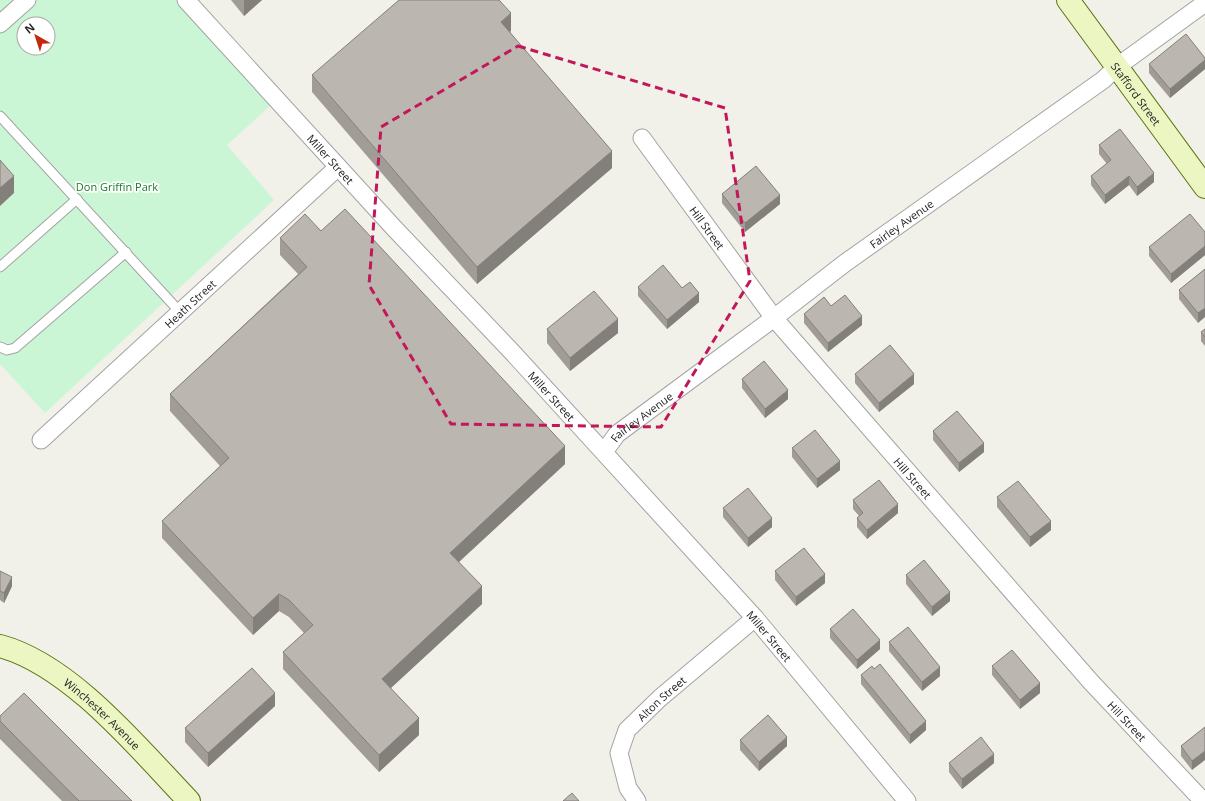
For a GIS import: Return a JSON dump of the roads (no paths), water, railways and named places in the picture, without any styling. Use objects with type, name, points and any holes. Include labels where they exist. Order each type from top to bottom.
[{"type":"street","points":[[0,24],[27,0]]},
{"type":"street","name":"Miller Street","points":[[186,0],[338,167],[604,452],[755,618],[907,801]]},
{"type":"street","name":"Stafford Street","points":[[1068,0],[1118,66],[1205,187]]},
{"type":"street","name":"Fairley Avenue","points":[[604,452],[617,434],[774,318],[845,263],[1102,80],[1118,66],[1205,3]]},
{"type":"street","name":"Hill Street","points":[[642,138],[774,318],[1091,682],[1203,801]]},
{"type":"street","name":"Heath Street","points":[[41,440],[338,167]]},
{"type":"street","name":"Alton Street","points":[[637,801],[628,788],[619,753],[627,730],[666,693],[755,618]]},
{"type":"street","name":"Winchester Avenue","points":[[0,646],[11,649],[43,666],[72,685],[122,731],[189,801]]},
{"type":"lane","points":[[0,116],[180,312]]},
{"type":"lane","points":[[0,267],[77,199]]},
{"type":"lane","points":[[0,347],[7,350],[15,348],[126,252]]},
{"type":"park label","name":"Don Griffin Park","points":[[117,186]]}]
